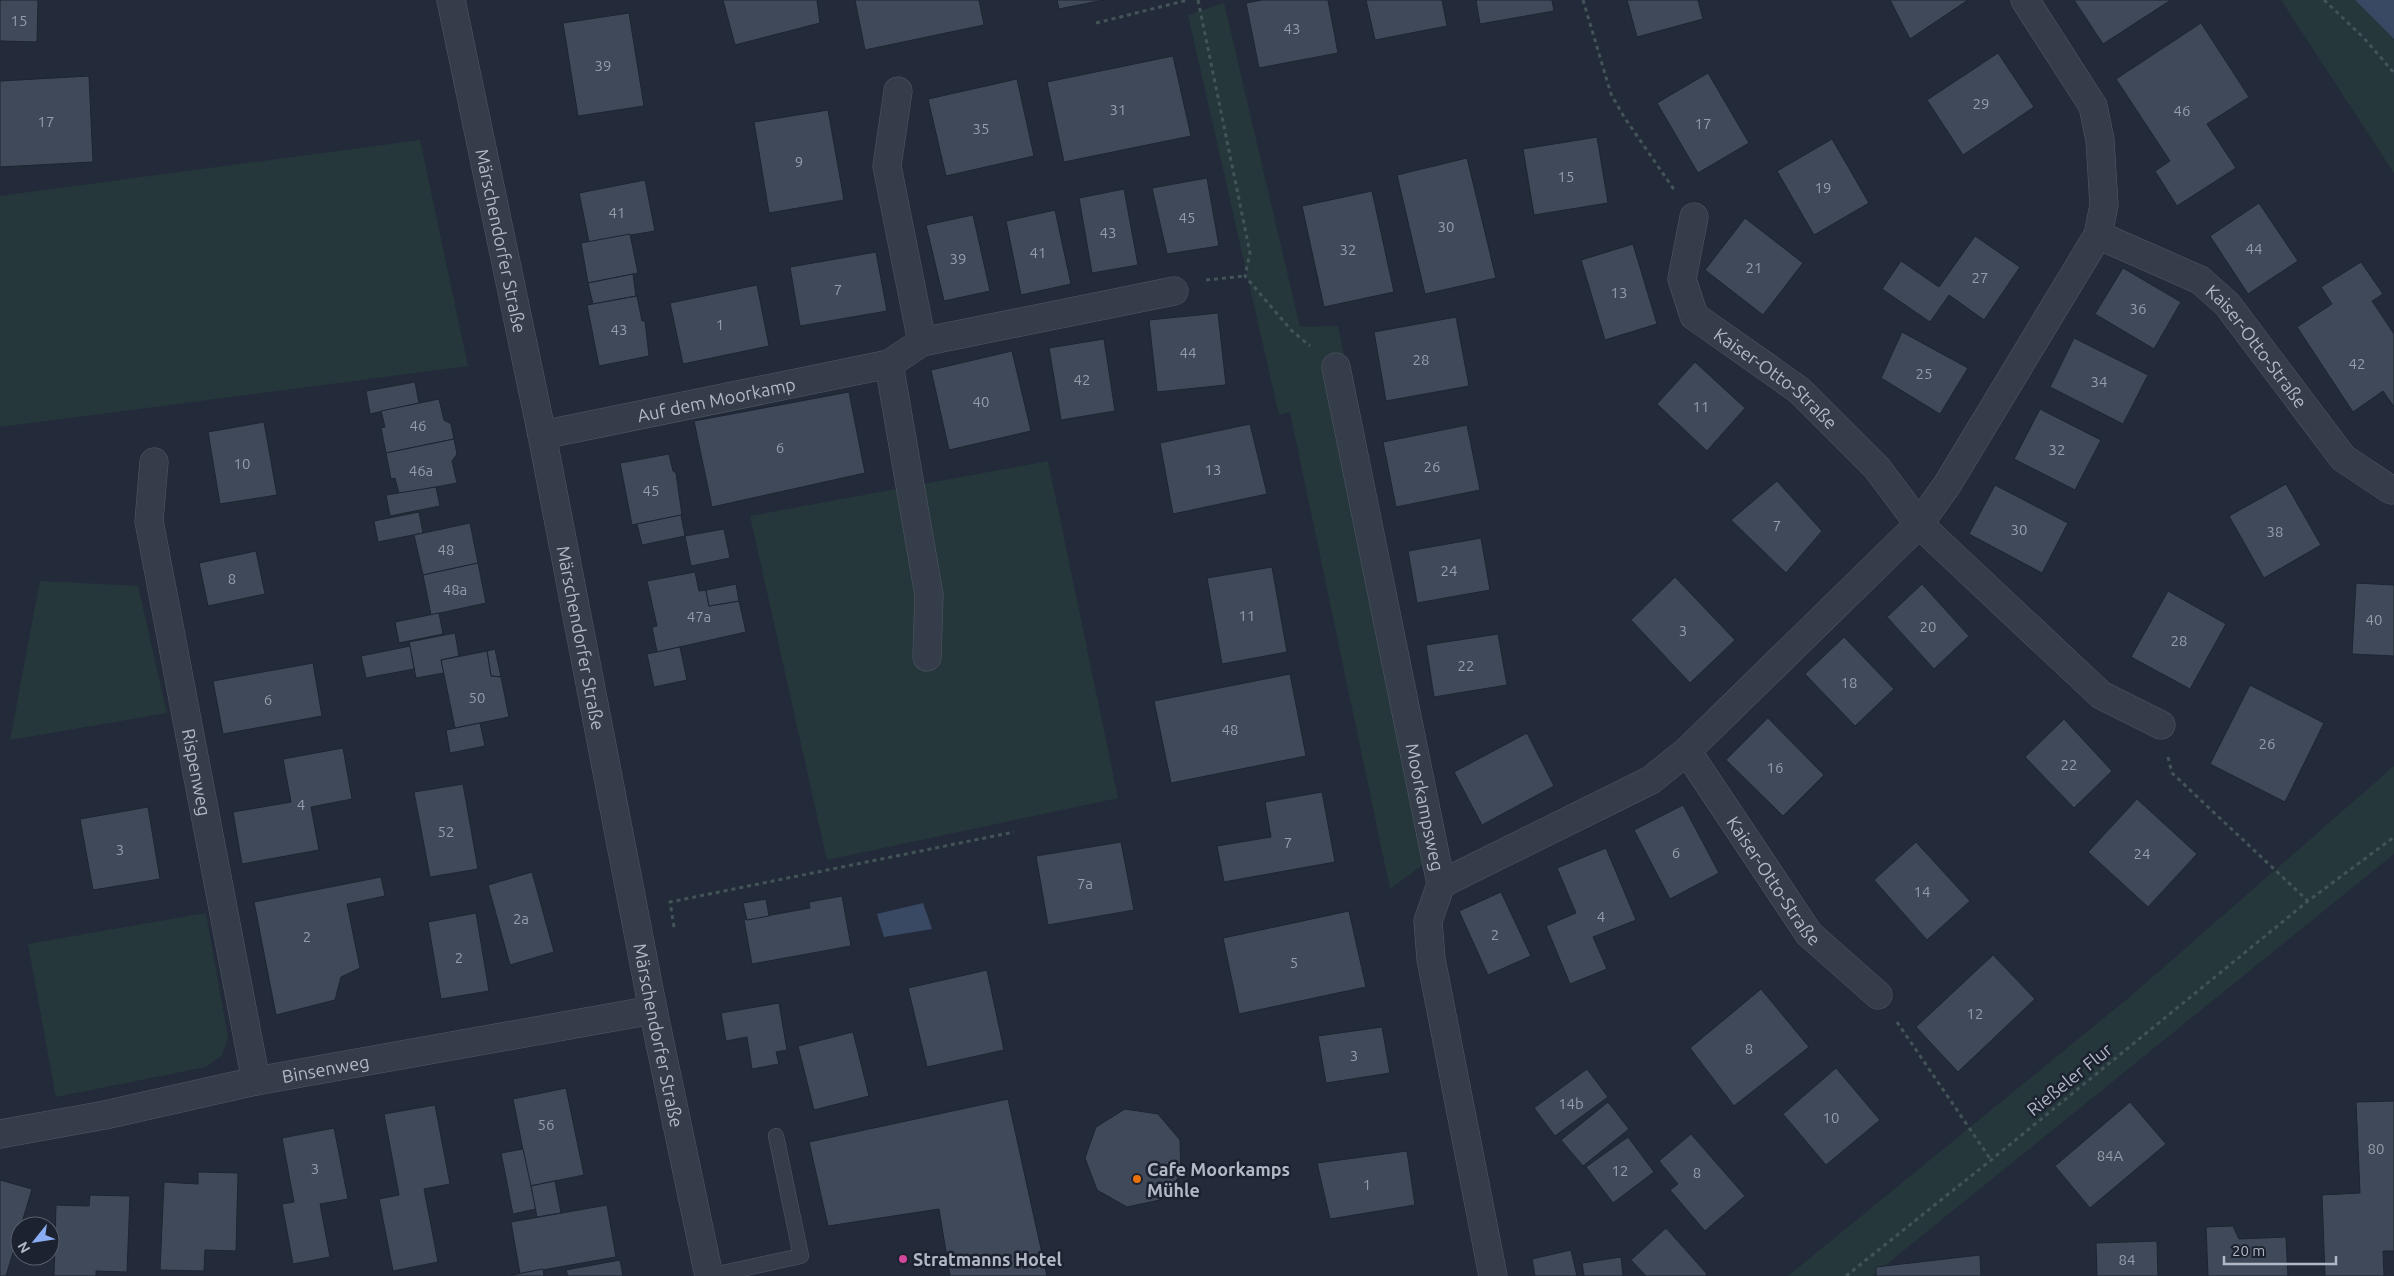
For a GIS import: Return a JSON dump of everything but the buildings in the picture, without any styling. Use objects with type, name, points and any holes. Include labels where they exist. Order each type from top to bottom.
[{"type":"street","name":"Märschendorfer Straße","points":[[451,0],[542,435],[654,1010],[709,1276]]},
{"type":"street","points":[[1441,884],[1650,780],[1687,751],[1919,524],[1947,485],[2098,235],[2104,205],[2100,140],[2092,106],[2025,0]]},
{"type":"street","points":[[898,91],[887,166],[922,342]]},
{"type":"street","name":"Kaiser-Otto-Straße","points":[[1694,217],[1682,279],[1694,316],[1799,390],[1877,468],[1919,524],[2101,695],[2161,725]]},
{"type":"street","name":"Kaiser-Otto-Straße","points":[[2098,235],[2200,280],[2227,304],[2343,458],[2391,490]]},
{"type":"street","name":"Auf dem Moorkamp","points":[[542,435],[889,364],[922,342],[1174,291]]},
{"type":"street","points":[[889,364],[929,595],[927,657]]},
{"type":"street","name":"Moorkampsweg","points":[[1336,367],[1441,884],[1428,920],[1431,959],[1493,1276]]},
{"type":"street","name":"Rispenweg","points":[[154,462],[149,521],[256,1081]]},
{"type":"street","name":"Kaiser-Otto-Straße","points":[[1687,751],[1809,934],[1878,995]]},
{"type":"street","name":"Binsenweg","points":[[0,1134],[105,1115],[256,1081],[654,1010]]},
{"type":"lane","points":[[709,1276],[801,1256],[776,1136]]},
{"type":"path","points":[[1096,23],[1188,0]]},
{"type":"path","points":[[1198,0],[1250,253],[1245,276]]},
{"type":"path","points":[[1583,0],[1601,66],[1620,109],[1694,217]]},
{"type":"path","points":[[2324,0],[2364,38],[2394,73]]},
{"type":"path","points":[[1174,291],[1194,281],[1245,276]]},
{"type":"path","points":[[1245,276],[1291,330],[1336,367]]},
{"type":"path","points":[[2161,725],[2172,773],[2308,901]]},
{"type":"path","points":[[641,940],[674,934],[670,902],[1014,832]]},
{"type":"path","name":"Rießeler Flur","points":[[1846,1276],[1992,1160],[2308,901],[2394,837]]},
{"type":"path","points":[[1878,995],[1992,1160]]},
{"type":"shaded area","points":[[2281,0],[2355,0],[2394,39],[2394,173]]},
{"type":"shaded area","points":[[1224,3],[1300,327],[1338,326],[1447,847],[1390,889],[1290,412],[1279,415],[1188,15]]},
{"type":"shaded area","points":[[420,140],[468,366],[0,427],[0,196]]},
{"type":"shaded area","points":[[1048,461],[1118,798],[827,860],[750,516]]},
{"type":"shaded area","points":[[40,581],[138,586],[167,713],[10,740]]},
{"type":"shaded area","points":[[2394,766],[2394,854],[1872,1276],[1788,1276],[2132,995]]},
{"type":"shaded area","points":[[206,913],[228,1038],[222,1055],[206,1067],[56,1097],[28,944]]},
{"type":"water","points":[[2355,0],[2394,0],[2394,39]]},
{"type":"water","points":[[923,903],[932,929],[884,937],[877,914]]},
{"type":"place","name":"Cafe Moorkamps Mühle","points":[[1137,1179]]},
{"type":"place","name":"Stratmanns Hotel","points":[[903,1259]]}]
